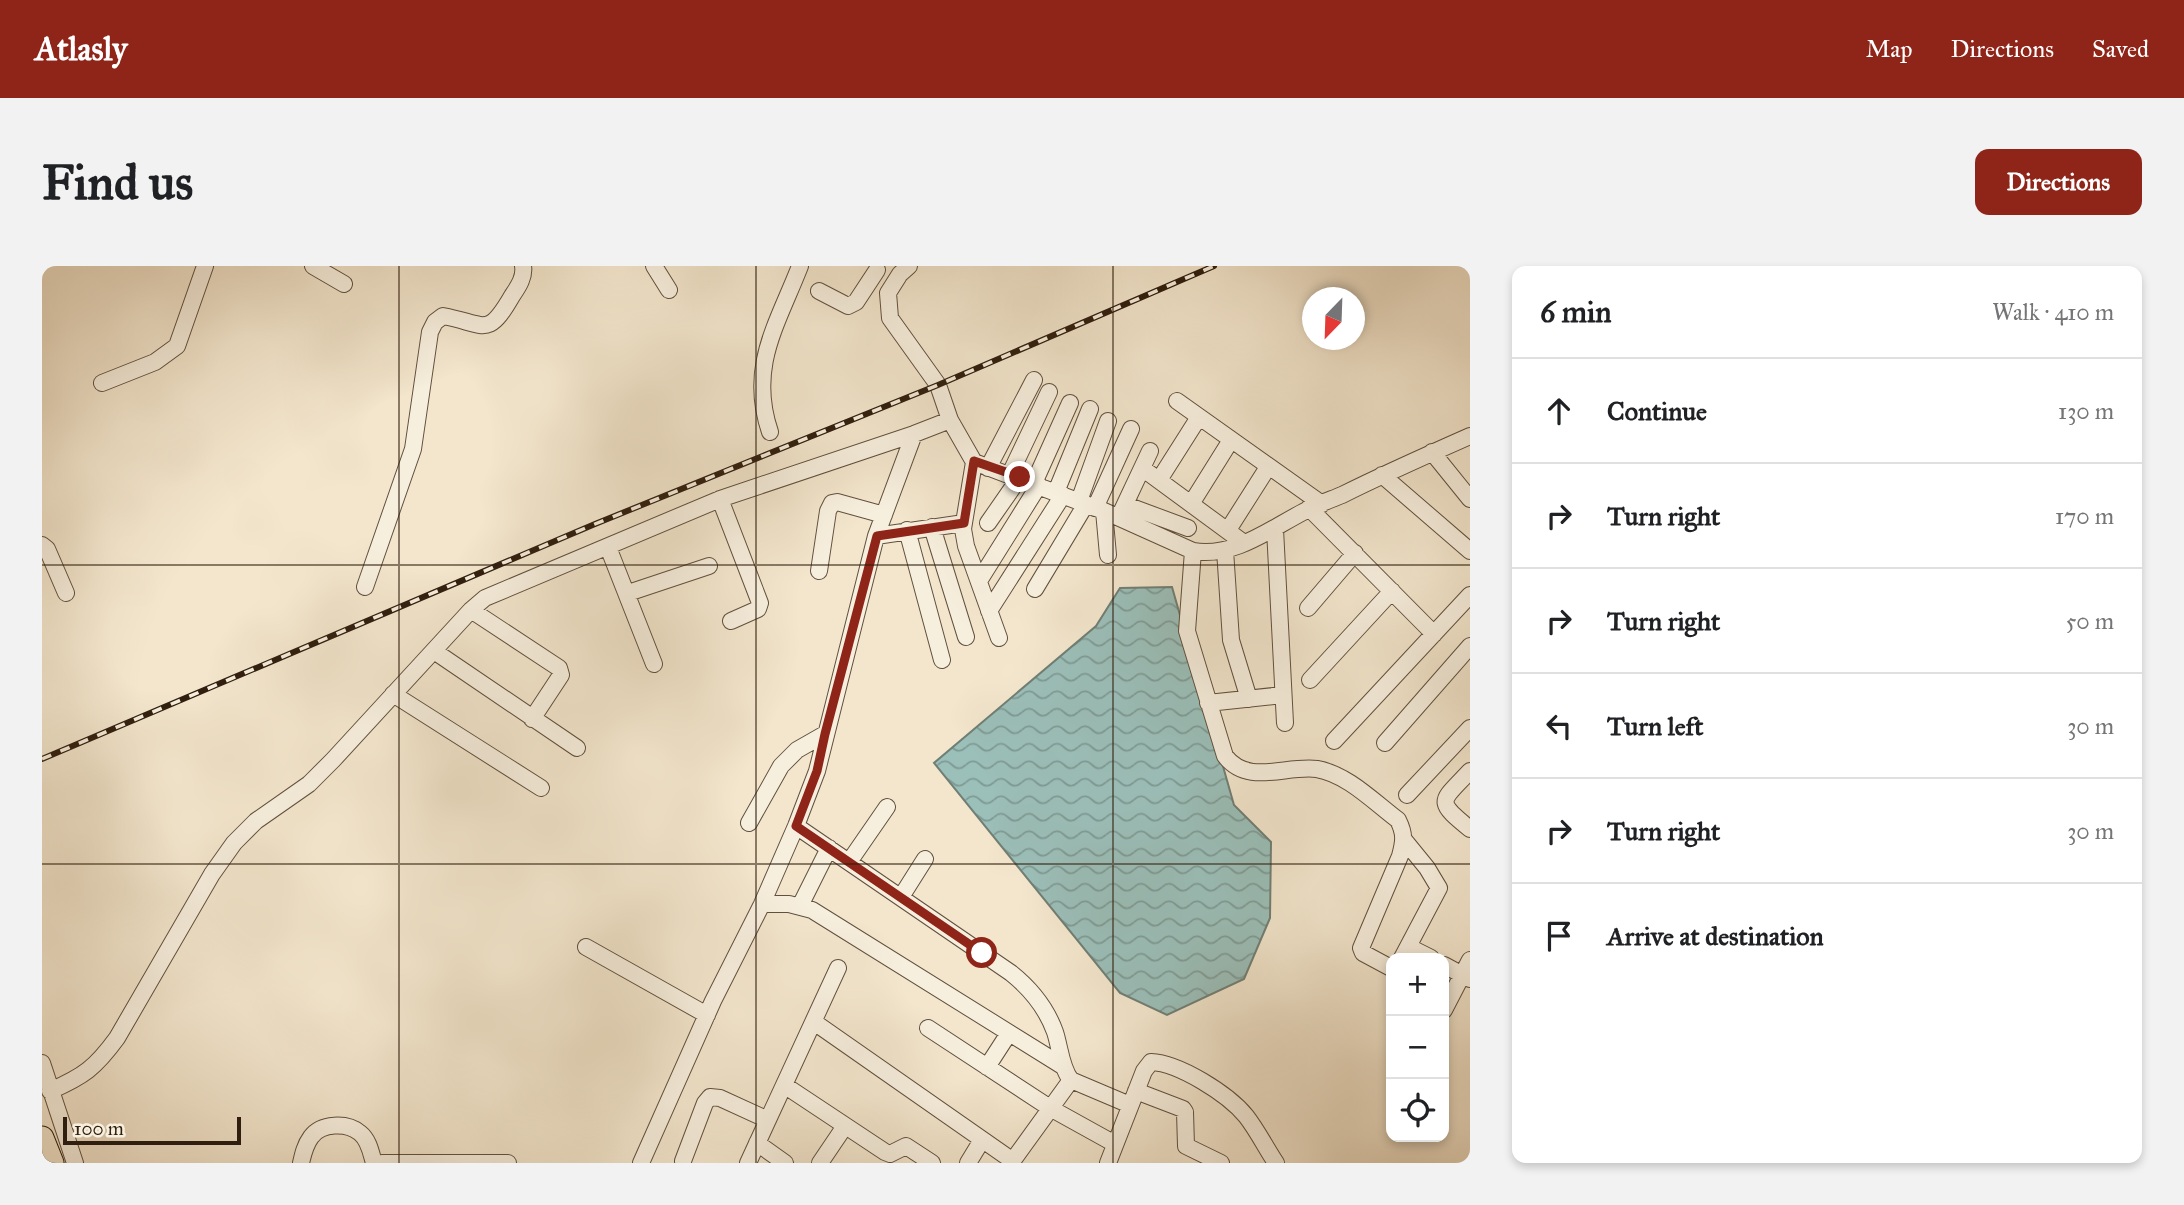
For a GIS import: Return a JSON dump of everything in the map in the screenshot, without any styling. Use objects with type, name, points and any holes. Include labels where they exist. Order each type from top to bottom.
[{"type":"highway","points":[[42,1138],[52,1163]]},
{"type":"street","points":[[102,383],[155,362],[177,346],[205,266]]},
{"type":"street","points":[[313,266],[344,284]]},
{"type":"street","points":[[365,587],[413,449],[430,332],[435,322],[443,316],[483,326],[493,324],[522,279],[523,266]]},
{"type":"street","points":[[654,266],[669,290]]},
{"type":"street","points":[[770,432],[760,389],[762,370],[800,266]]},
{"type":"street","points":[[909,266],[888,293],[890,318],[938,385],[950,419],[981,465],[1102,508],[1193,551],[1225,551],[1470,436]]},
{"type":"street","points":[[819,291],[848,306],[856,302],[873,268],[896,280]]},
{"type":"street","points":[[999,638],[966,546],[964,523],[981,465],[1034,380]]},
{"type":"street","points":[[988,523],[1026,480],[1049,393]]},
{"type":"street","points":[[1177,401],[1268,467],[1316,506],[1356,553],[1434,634]]},
{"type":"street","points":[[979,581],[1026,480],[1070,403]]},
{"type":"street","points":[[989,611],[1059,493],[1090,409]]},
{"type":"street","points":[[1159,481],[1199,417]]},
{"type":"street","points":[[50,1091],[87,1073],[102,1059],[117,1038],[212,874],[234,843],[256,821],[309,784],[485,598],[720,499],[914,434],[950,419]]},
{"type":"street","points":[[1108,421],[1102,508],[1108,555]]},
{"type":"street","points":[[1102,508],[1131,429]]},
{"type":"street","points":[[641,1163],[707,1015],[762,904],[817,771],[877,536],[914,434]]},
{"type":"street","points":[[1191,504],[1231,440]]},
{"type":"street","points":[[1035,589],[1102,508],[1142,468],[1150,451]]},
{"type":"street","points":[[1432,452],[1470,499]]},
{"type":"street","points":[[1228,530],[1268,467]]},
{"type":"street","points":[[1142,468],[1244,543]]},
{"type":"street","points":[[1382,475],[1470,551]]},
{"type":"street","points":[[720,499],[760,603],[753,613],[731,621]]},
{"type":"street","points":[[819,571],[828,512],[832,503],[884,515]]},
{"type":"street","points":[[1102,508],[1188,528]]},
{"type":"street","points":[[877,536],[964,523]]},
{"type":"street","points":[[932,527],[967,637]]},
{"type":"street","points":[[1275,529],[1284,723]]},
{"type":"street","points":[[907,530],[942,660]]},
{"type":"street","points":[[42,545],[47,549],[66,593]]},
{"type":"street","points":[[608,547],[654,664]]},
{"type":"street","points":[[1193,551],[1187,631],[1225,756],[1231,764],[1264,774],[1295,768],[1337,775],[1398,820],[1404,831],[1405,841],[1361,947],[1363,953],[1386,965]]},
{"type":"street","points":[[1225,551],[1231,640],[1249,699]]},
{"type":"street","points":[[1308,608],[1356,553]]},
{"type":"street","points":[[628,593],[709,566]]},
{"type":"street","points":[[1310,680],[1392,591]]},
{"type":"street","points":[[1334,741],[1470,595]]},
{"type":"street","points":[[471,610],[559,668],[561,675],[532,719]]},
{"type":"street","points":[[1385,743],[1470,646]]},
{"type":"street","points":[[434,651],[577,748]]},
{"type":"street","points":[[393,694],[541,788]]},
{"type":"street","points":[[1209,703],[1283,695]]},
{"type":"street","points":[[1407,794],[1470,728]]},
{"type":"street","points":[[749,823],[781,766],[797,750],[825,734]]},
{"type":"street","points":[[1470,771],[1445,797],[1444,803],[1447,810],[1470,828]]},
{"type":"street","points":[[849,862],[887,807]]},
{"type":"street","points":[[796,826],[1002,966],[1026,986],[1045,1009],[1068,1073],[1050,1108],[1012,1162],[814,1022]]},
{"type":"street","points":[[1405,841],[1439,888],[1406,953]]},
{"type":"street","points":[[800,906],[829,848]]},
{"type":"street","points":[[901,897],[925,859]]},
{"type":"street","points":[[762,904],[800,906],[812,910],[1068,1073],[1133,1098],[1183,1109],[1186,1146],[1221,1163]]},
{"type":"street","points":[[586,947],[707,1015]]},
{"type":"street","points":[[1449,1002],[1466,977],[1470,960]]},
{"type":"street","points":[[748,1163],[838,968]]},
{"type":"street","points":[[1449,968],[1466,977]]},
{"type":"street","points":[[928,1028],[1050,1108],[1115,1144]]},
{"type":"street","points":[[987,1067],[1009,1033]]},
{"type":"street","points":[[1108,1163],[1144,1071],[1151,1062],[1183,1071],[1232,1102],[1245,1115],[1276,1163]]},
{"type":"street","points":[[42,1063],[75,1163]]},
{"type":"street","points":[[784,1085],[885,1152],[890,1154],[906,1146],[932,1163]]},
{"type":"street","points":[[683,1161],[705,1103],[710,1097],[720,1098],[768,1120]]},
{"type":"street","points":[[301,1163],[312,1134],[327,1126],[345,1126],[360,1133],[369,1145],[374,1163]]},
{"type":"street","points":[[820,1163],[845,1126]]},
{"type":"street","points":[[968,1163],[982,1140]]},
{"type":"street","points":[[757,1143],[785,1163]]},
{"type":"street","points":[[382,1163],[508,1163]]},
{"type":"water","points":[[1172,587],[1234,805],[1271,842],[1270,918],[1244,979],[1167,1015],[1120,993],[934,763],[1096,626],[1120,588]]},
{"type":"railway","points":[[42,759],[595,524],[938,385],[1214,266]]},
{"type":"route","points":[[982,953],[796,826],[820,761],[877,536],[964,523],[974,461],[1020,477]]}]
